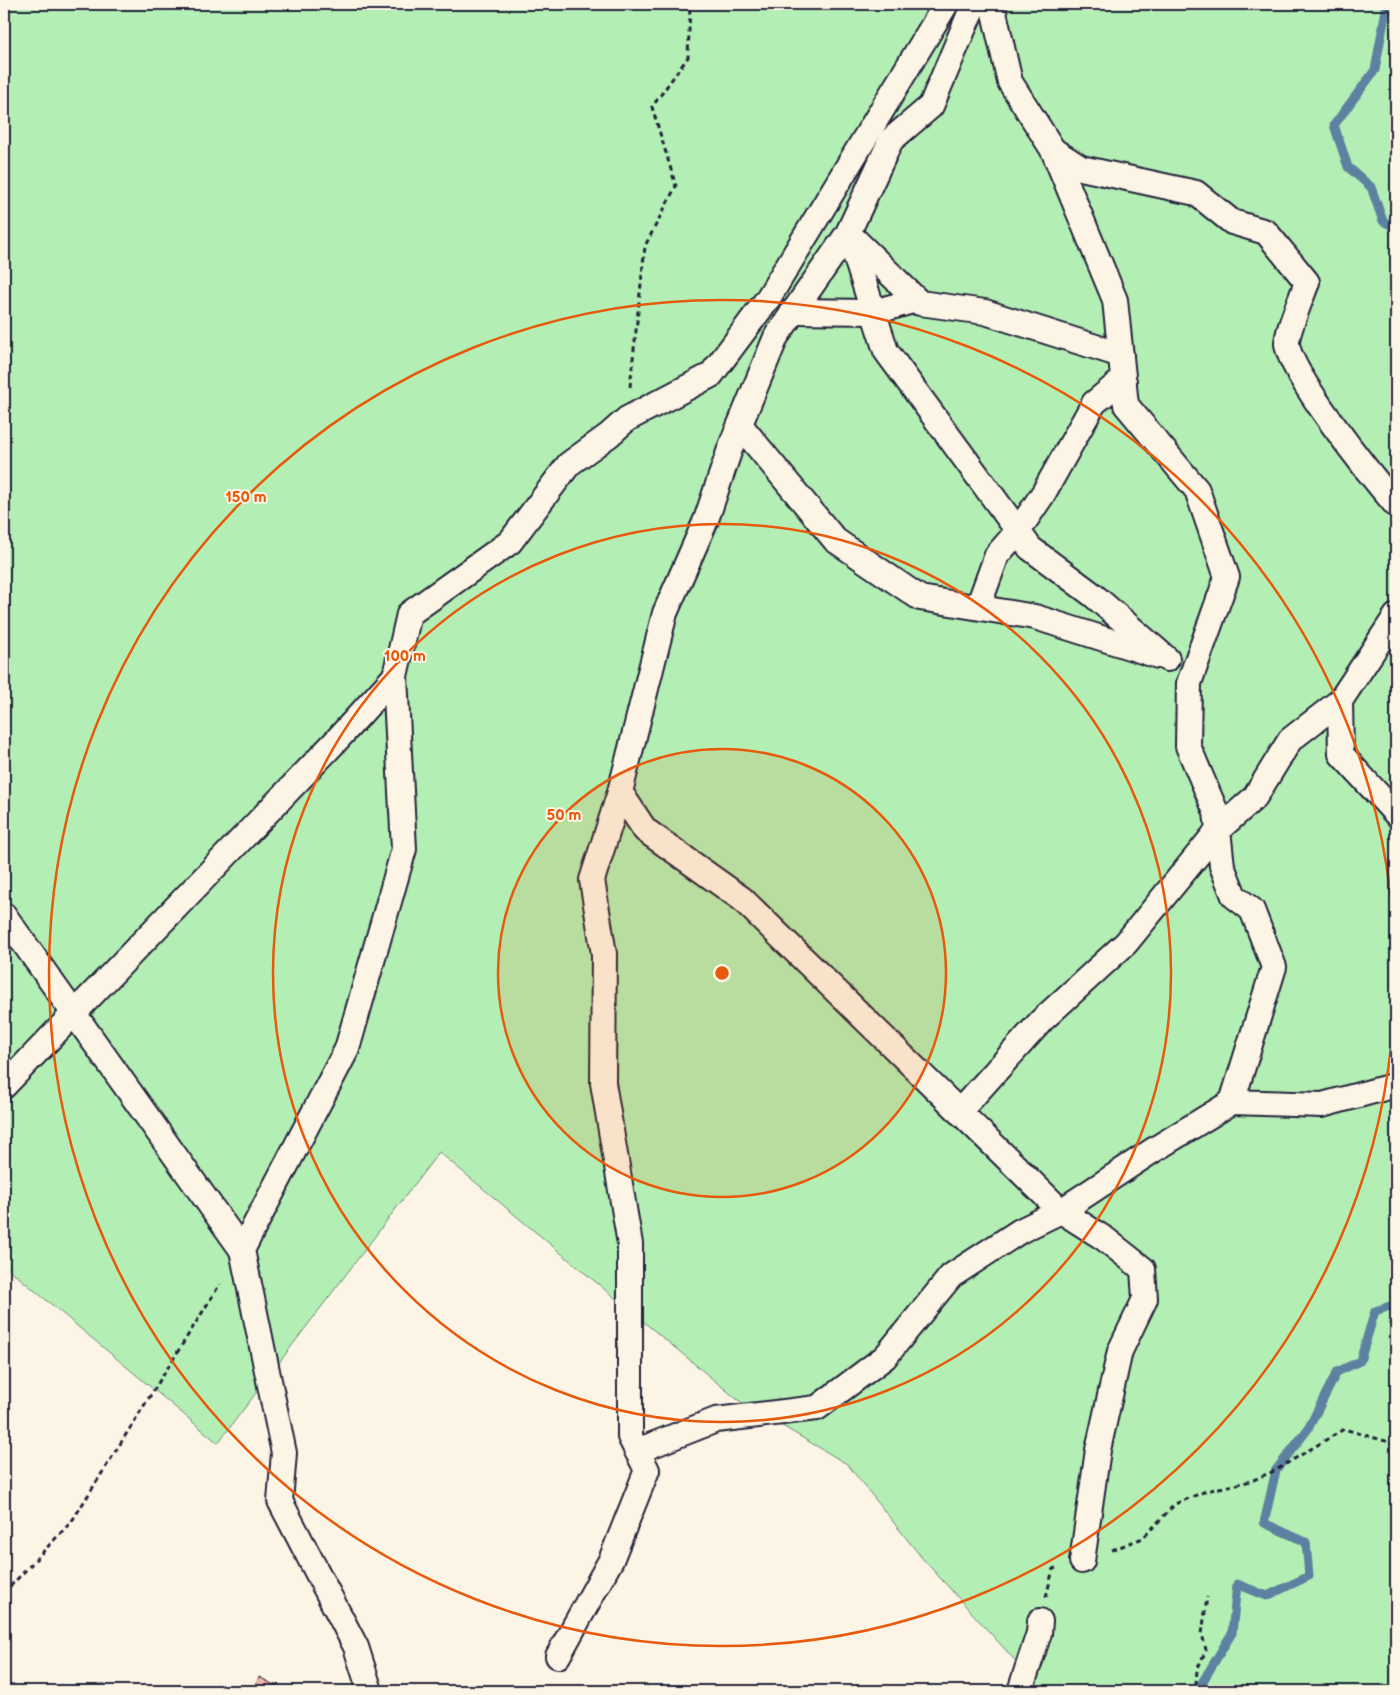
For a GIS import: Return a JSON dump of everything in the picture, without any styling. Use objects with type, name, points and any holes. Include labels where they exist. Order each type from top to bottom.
[{"type":"street","points":[[242,1250],[347,1049],[404,849],[395,676],[409,614],[510,542],[569,464],[609,436],[627,419],[711,375],[767,300],[946,4]]},
{"type":"street","points":[[558,1656],[611,1560],[647,1470],[630,1437],[630,1244],[604,1083],[604,954],[592,880],[620,792],[665,613],[706,520],[740,424],[776,336],[848,233],[892,140],[931,106],[974,4]]},
{"type":"street","points":[[992,4],[1010,82],[1053,150],[1116,300],[1126,404],[1197,490],[1227,577],[1190,683],[1188,746],[1216,812],[1222,866],[1234,896],[1252,910],[1274,967],[1232,1102]]},
{"type":"street","points":[[1053,150],[1081,168],[1196,193],[1232,222],[1266,232],[1307,282],[1286,342],[1294,367],[1373,477],[1396,505]]},
{"type":"street","points":[[848,233],[920,303],[985,312],[1121,355]]},
{"type":"street","points":[[848,233],[886,352],[1030,548],[1093,595],[1167,659]]},
{"type":"street","points":[[793,312],[874,312],[916,300]]},
{"type":"street","points":[[978,607],[997,555],[1018,531],[1043,494],[1094,403],[1116,384],[1124,382]]},
{"type":"street","points":[[740,424],[835,540],[920,598],[1034,617],[1194,668]]},
{"type":"street","points":[[959,1112],[1042,1020],[1126,943],[1218,830],[1255,797],[1290,740],[1340,701],[1396,616]]},
{"type":"street","points":[[4,1086],[395,676]]},
{"type":"street","points":[[1340,701],[1341,754],[1396,814]]},
{"type":"street","points":[[620,792],[645,830],[742,899],[1062,1211],[1105,1238],[1143,1269],[1145,1299],[1120,1351],[1098,1450],[1082,1561]]},
{"type":"street","points":[[4,915],[242,1250],[284,1453],[280,1500],[356,1647],[370,1691]]},
{"type":"street","points":[[638,1452],[716,1420],[817,1408],[885,1357],[951,1276],[1020,1231],[1062,1211],[1152,1150],[1232,1102],[1322,1105],[1396,1085]]},
{"type":"street","points":[[1020,1691],[1039,1634],[1040,1621]]},
{"type":"path","points":[[627,419],[645,246],[676,186],[652,107],[688,57],[690,4]]},
{"type":"path","points":[[4,1593],[72,1522],[242,1250]]},
{"type":"path","points":[[1040,1621],[1053,1569],[1082,1561],[1142,1538],[1174,1504],[1206,1491],[1250,1481],[1276,1470],[1344,1429],[1396,1444]]},
{"type":"path","points":[[1189,1691],[1196,1684],[1197,1670],[1206,1650],[1202,1634],[1207,1597]]},
{"type":"green space","points":[[4,4],[1396,4],[1396,1691],[1043,1691],[922,1558],[847,1464],[738,1400],[439,1152],[218,1443],[4,1265]]},
{"type":"building","points":[[259,1677],[278,1687],[275,1691],[253,1691]]},
{"type":"building","points":[[245,1687],[253,1691],[243,1691]]},
{"type":"waterway","points":[[1387,4],[1375,70],[1334,125],[1348,167],[1371,187],[1383,221],[1396,228]]},
{"type":"waterway","points":[[1197,1691],[1232,1633],[1237,1584],[1267,1596],[1309,1576],[1306,1542],[1264,1523],[1276,1470],[1308,1429],[1337,1372],[1360,1361],[1375,1311],[1396,1304]]}]
